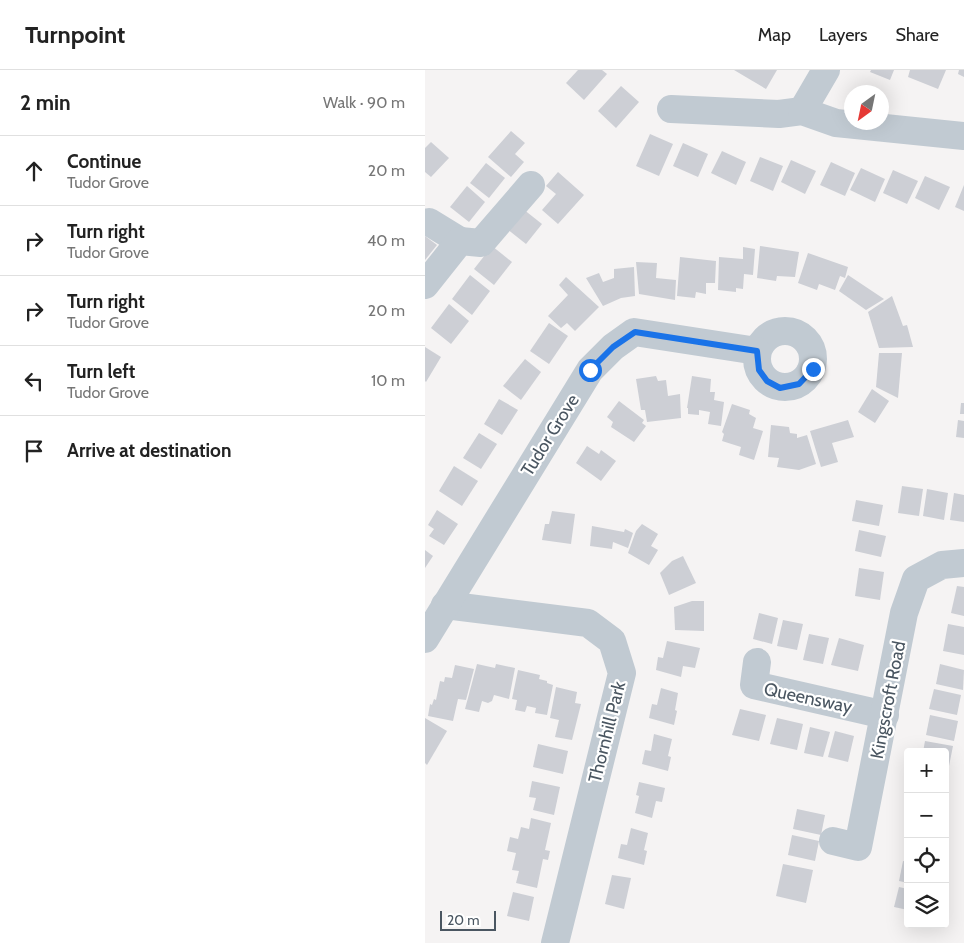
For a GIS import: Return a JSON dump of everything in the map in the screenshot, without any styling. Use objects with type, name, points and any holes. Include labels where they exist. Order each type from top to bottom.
[{"type":"street","points":[[802,112],[826,70]]},
{"type":"street","points":[[671,109],[699,100],[779,114],[802,112],[836,122],[964,136]]},
{"type":"street","points":[[425,285],[531,185]]},
{"type":"street","points":[[429,222],[470,242]]},
{"type":"street","name":"Tudor Grove","points":[[445,605],[590,370],[613,347],[635,332],[757,351]]},
{"type":"street","name":"Kingscroft Road","points":[[833,841],[858,847],[904,613],[915,579],[942,565],[964,563]]},
{"type":"street","points":[[425,639],[445,605]]},
{"type":"street","name":"Thornhill Park","points":[[445,605],[588,623],[612,641],[622,673],[555,943]]},
{"type":"street","name":"Queensway","points":[[757,662],[753,686],[885,715]]},
{"type":"building","points":[[578,70],[602,70],[607,74],[584,100],[566,83]]},
{"type":"building","points":[[734,70],[777,70],[766,89]]},
{"type":"building","points":[[871,70],[894,70],[890,80],[870,72]]},
{"type":"building","points":[[910,70],[946,70],[938,89],[908,77]]},
{"type":"building","points":[[959,70],[964,70],[964,77],[958,74]]},
{"type":"building","points":[[621,86],[639,102],[616,128],[598,111]]},
{"type":"building","points":[[511,131],[525,143],[515,154],[524,162],[511,177],[488,157]]},
{"type":"building","points":[[650,134],[673,144],[659,176],[636,166]]},
{"type":"building","points":[[431,142],[449,158],[431,177],[425,172],[425,148]]},
{"type":"building","points":[[683,143],[708,154],[698,177],[673,166]]},
{"type":"building","points":[[722,151],[746,162],[736,185],[711,173]]},
{"type":"building","points":[[760,157],[783,166],[773,191],[750,181]]},
{"type":"building","points":[[791,160],[816,171],[805,194],[781,182]]},
{"type":"building","points":[[831,162],[855,173],[845,196],[820,185]]},
{"type":"building","points":[[486,163],[505,178],[489,198],[470,183]]},
{"type":"building","points":[[861,168],[885,179],[875,202],[850,190]]},
{"type":"building","points":[[893,170],[918,181],[907,204],[883,193]]},
{"type":"building","points":[[558,172],[584,195],[558,224],[542,210],[556,194],[546,186]]},
{"type":"building","points":[[925,176],[950,187],[939,210],[915,198]]},
{"type":"building","points":[[964,185],[964,211],[955,207]]},
{"type":"building","points":[[467,186],[485,202],[469,222],[450,207]]},
{"type":"building","points":[[523,209],[542,224],[526,244],[507,229]]},
{"type":"building","points":[[425,236],[437,245],[425,260]]},
{"type":"building","points":[[492,246],[512,262],[494,285],[474,269]]},
{"type":"building","points":[[760,246],[799,252],[795,277],[777,276],[776,281],[757,278]]},
{"type":"building","points":[[743,247],[755,249],[753,275],[744,274],[743,289],[736,288],[736,292],[718,290],[719,257],[743,259]]},
{"type":"building","points":[[808,253],[848,267],[845,278],[840,276],[835,290],[819,284],[817,290],[798,283]]},
{"type":"building","points":[[680,257],[716,261],[715,283],[706,283],[706,294],[696,292],[695,298],[677,296]]},
{"type":"building","points":[[636,262],[657,263],[656,278],[676,280],[675,300],[639,294]]},
{"type":"building","points":[[634,267],[635,296],[621,298],[603,306],[586,278],[599,273],[603,282],[614,278],[614,269]]},
{"type":"building","points":[[470,275],[490,291],[472,315],[452,299]]},
{"type":"building","points":[[848,275],[884,299],[866,310],[839,291]]},
{"type":"building","points":[[566,277],[599,307],[575,331],[567,323],[561,328],[548,316],[568,295],[559,285]]},
{"type":"building","points":[[892,296],[903,326],[907,325],[913,347],[879,348],[868,312]]},
{"type":"building","points":[[449,304],[469,321],[451,344],[431,328]]},
{"type":"building","points":[[549,323],[568,336],[549,364],[530,351]]},
{"type":"building","points":[[425,347],[441,357],[426,382],[425,381]]},
{"type":"building","points":[[879,353],[902,353],[898,398],[876,387]]},
{"type":"building","points":[[525,359],[541,372],[521,400],[503,386]]},
{"type":"building","points":[[656,376],[658,381],[666,380],[668,396],[680,394],[681,418],[647,422],[645,410],[641,410],[636,379]]},
{"type":"building","points":[[692,376],[711,379],[710,392],[715,392],[714,400],[724,402],[721,426],[708,424],[710,412],[699,410],[699,415],[688,414],[687,408]]},
{"type":"building","points":[[872,389],[889,401],[875,423],[858,412]]},
{"type":"building","points":[[499,399],[518,410],[502,435],[484,424]]},
{"type":"building","points":[[619,401],[644,420],[642,423],[646,426],[634,442],[611,427],[613,422],[607,417]]},
{"type":"building","points":[[961,403],[964,403],[964,414],[960,414]]},
{"type":"building","points":[[732,404],[750,410],[749,414],[756,418],[753,428],[763,431],[754,460],[739,455],[741,447],[722,441],[724,434],[722,432]]},
{"type":"building","points":[[848,420],[854,437],[832,443],[838,462],[821,467],[810,431]]},
{"type":"building","points":[[958,420],[964,421],[964,438],[956,437]]},
{"type":"building","points":[[771,425],[789,427],[790,433],[797,434],[797,438],[807,435],[816,464],[799,470],[777,467],[779,458],[768,457]]},
{"type":"building","points":[[479,433],[497,444],[481,469],[463,458]]},
{"type":"building","points":[[587,446],[599,454],[601,450],[616,461],[601,481],[576,463]]},
{"type":"building","points":[[454,466],[478,481],[462,506],[439,491]]},
{"type":"building","points":[[902,486],[923,489],[919,516],[898,513]]},
{"type":"building","points":[[927,489],[948,493],[944,520],[923,516]]},
{"type":"building","points":[[954,493],[964,495],[964,522],[950,520]]},
{"type":"building","points":[[856,500],[883,505],[879,526],[852,521]]},
{"type":"building","points":[[437,510],[458,524],[444,545],[429,536],[434,529],[428,525]]},
{"type":"building","points":[[552,511],[575,514],[571,544],[542,540],[545,524],[549,524]]},
{"type":"building","points":[[642,524],[658,534],[651,546],[658,550],[649,565],[628,553],[636,531]]},
{"type":"building","points":[[592,526],[624,532],[625,529],[633,533],[628,548],[613,542],[612,549],[590,546]]},
{"type":"building","points":[[859,530],[886,536],[881,557],[855,551]]},
{"type":"building","points":[[425,550],[433,556],[425,568]]},
{"type":"building","points":[[683,556],[696,583],[669,595],[660,573],[672,561]]},
{"type":"building","points":[[859,568],[884,572],[880,600],[855,596]]},
{"type":"building","points":[[957,586],[964,587],[964,616],[951,613]]},
{"type":"building","points":[[692,601],[704,601],[704,631],[675,630],[674,607]]},
{"type":"building","points":[[759,613],[778,618],[772,644],[753,639]]},
{"type":"building","points":[[783,620],[803,624],[797,650],[777,646]]},
{"type":"building","points":[[948,624],[964,627],[964,655],[943,651]]},
{"type":"building","points":[[809,634],[829,638],[823,664],[803,660]]},
{"type":"building","points":[[839,638],[864,645],[858,671],[831,665]]},
{"type":"building","points":[[667,641],[700,648],[695,668],[683,666],[681,677],[656,670],[658,657],[663,658]]},
{"type":"building","points":[[477,664],[495,668],[496,664],[515,668],[509,699],[494,695],[492,701],[488,703],[482,701],[479,712],[465,709]]},
{"type":"building","points":[[940,664],[964,670],[963,690],[936,684]]},
{"type":"building","points":[[455,665],[474,669],[466,700],[458,699],[453,721],[428,716],[430,704],[432,705],[434,699],[436,700],[440,681],[444,682],[445,677],[452,678]]},
{"type":"building","points":[[518,670],[540,675],[539,679],[553,685],[547,715],[535,713],[536,708],[527,706],[525,712],[515,710],[517,700],[512,699]]},
{"type":"building","points":[[556,687],[577,692],[575,703],[581,704],[572,740],[555,737],[559,720],[550,718]]},
{"type":"building","points":[[661,688],[678,693],[674,725],[649,718],[652,704],[657,705]]},
{"type":"building","points":[[934,689],[961,695],[957,715],[929,709]]},
{"type":"building","points":[[740,709],[766,715],[759,741],[732,735]]},
{"type":"building","points":[[930,715],[958,721],[954,741],[926,735]]},
{"type":"building","points":[[425,718],[447,731],[427,765],[425,763]]},
{"type":"building","points":[[777,718],[803,724],[797,750],[770,744]]},
{"type":"building","points":[[810,727],[830,732],[823,757],[804,753]]},
{"type":"building","points":[[835,731],[854,736],[848,762],[828,757]]},
{"type":"building","points":[[654,734],[672,739],[668,756],[671,757],[668,771],[642,764],[645,750],[651,751]]},
{"type":"building","points":[[925,741],[953,746],[949,766],[949,748],[924,748]]},
{"type":"building","points":[[538,744],[568,751],[563,774],[533,767]]},
{"type":"building","points":[[532,781],[560,787],[554,815],[533,810],[536,798],[529,797]]},
{"type":"building","points":[[639,782],[665,788],[662,802],[656,801],[652,818],[635,813],[639,796],[636,795]]},
{"type":"building","points":[[797,809],[825,815],[821,835],[793,829]]},
{"type":"building","points":[[531,818],[551,823],[545,850],[550,851],[548,860],[543,859],[537,888],[516,883],[519,871],[512,870],[516,853],[507,851],[510,837],[518,839],[521,827],[529,829]]},
{"type":"building","points":[[631,828],[648,833],[644,850],[647,851],[644,865],[618,858],[621,844],[627,845]]},
{"type":"building","points":[[792,835],[819,841],[815,861],[788,855]]},
{"type":"building","points":[[903,861],[904,861],[904,882],[899,881]]},
{"type":"building","points":[[783,864],[813,870],[806,903],[776,896]]},
{"type":"building","points":[[612,875],[631,878],[624,909],[605,904]]},
{"type":"building","points":[[899,887],[904,888],[904,909],[894,907]]},
{"type":"building","points":[[513,892],[534,897],[529,921],[507,916]]},
{"type":"route","points":[[590,370],[613,347],[635,332],[757,351],[759,370],[767,381],[780,388],[799,384],[813,369]]}]
